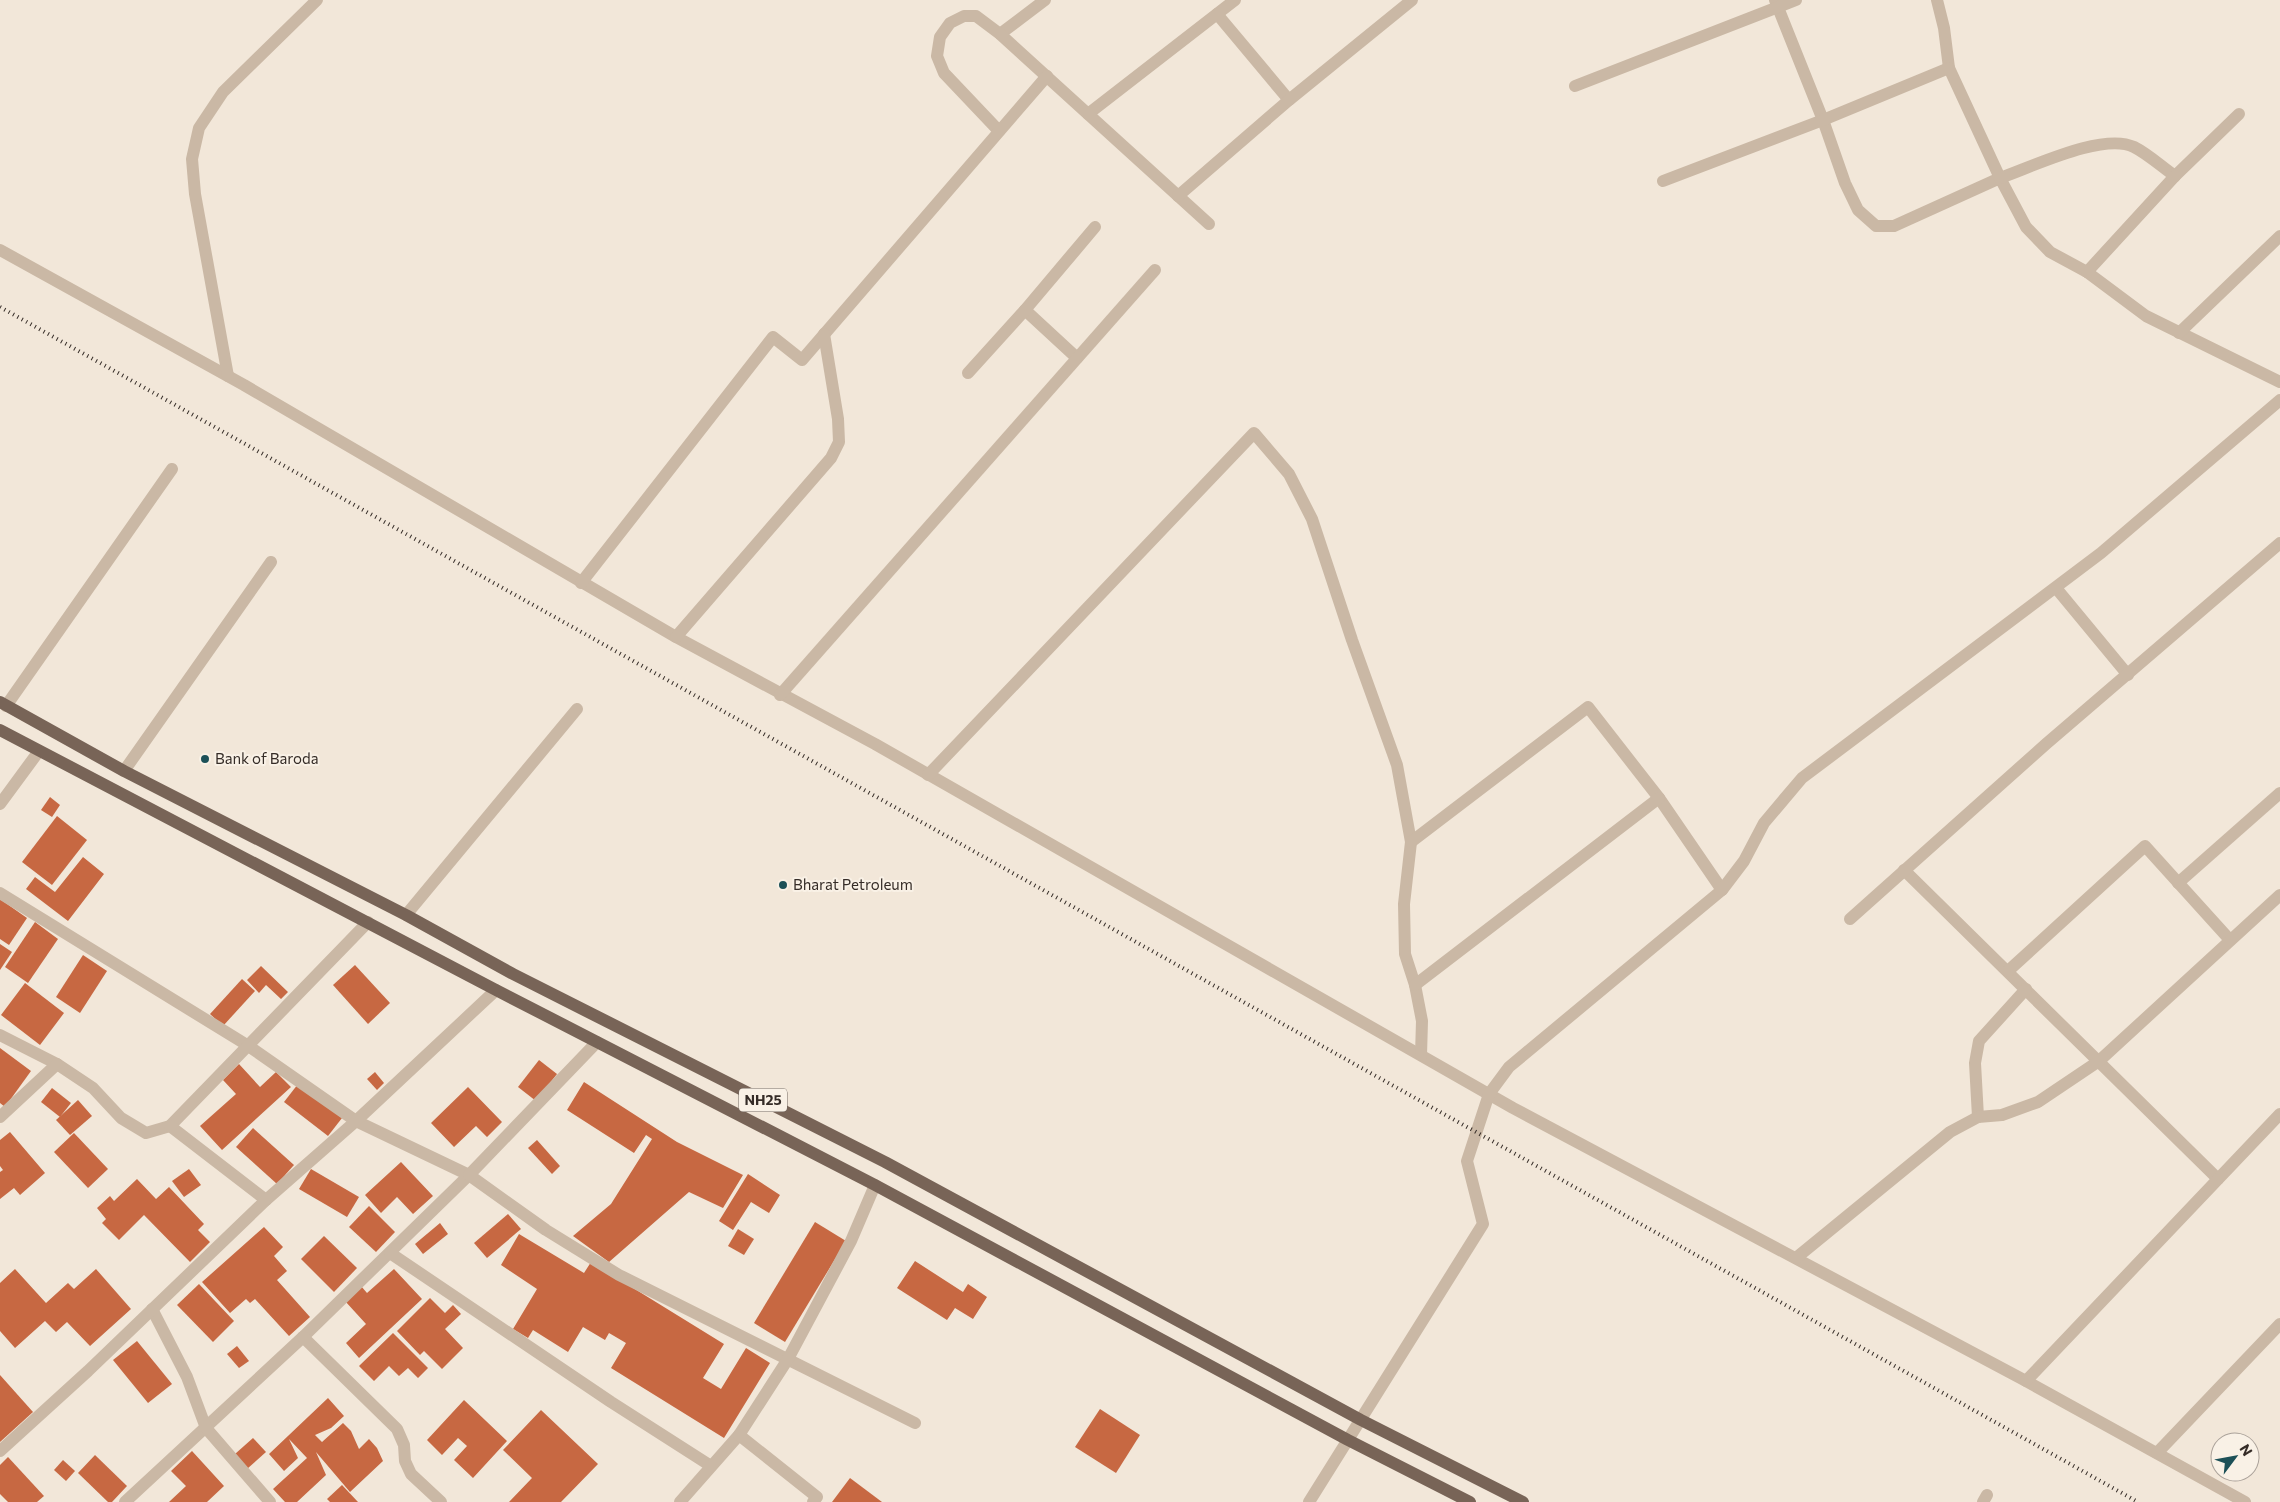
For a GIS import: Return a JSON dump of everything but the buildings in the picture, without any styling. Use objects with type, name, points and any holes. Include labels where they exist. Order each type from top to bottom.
[{"type":"main road","name":"NH25","points":[[3,704],[124,771],[406,915],[514,974],[885,1162],[1360,1420],[1523,1502]]},
{"type":"main road","name":"NH25","points":[[0,730],[496,990],[875,1185],[1348,1440],[1470,1502]]},
{"type":"street","points":[[228,376],[195,194],[192,159],[199,128],[223,92],[317,0]]},
{"type":"street","points":[[1000,34],[1045,0]]},
{"type":"street","points":[[1088,114],[1235,0]]},
{"type":"street","points":[[1178,196],[1289,100],[1412,0]]},
{"type":"street","points":[[1575,86],[1777,4],[1796,0]]},
{"type":"street","points":[[1937,0],[1944,28],[1948,68],[2000,178],[2026,227],[2038,242],[2050,252],[2087,272],[2146,316],[2280,382]]},
{"type":"street","points":[[1777,4],[1823,120],[1845,183],[1858,210],[1876,226],[1894,226],[2000,178],[2096,144],[2116,142],[2133,147],[2175,176]]},
{"type":"street","points":[[1217,14],[1289,100]]},
{"type":"street","points":[[999,131],[944,73],[937,56],[940,37],[950,23],[964,16],[976,16],[1000,34],[1209,224]]},
{"type":"street","points":[[1663,181],[1823,120],[1948,68]]},
{"type":"street","points":[[582,583],[773,337],[802,360],[1047,76]]},
{"type":"street","points":[[2087,272],[2175,176],[2239,114]]},
{"type":"street","points":[[968,373],[1025,310],[1095,227]]},
{"type":"street","points":[[2179,333],[2280,236]]},
{"type":"street","points":[[0,250],[228,376],[676,637],[780,695],[875,744],[1489,1094],[2026,1381],[2245,1502]]},
{"type":"street","points":[[780,695],[1155,270]]},
{"type":"street","points":[[1025,310],[1077,358]]},
{"type":"street","points":[[676,637],[831,458],[839,442],[838,419],[824,334]]},
{"type":"street","points":[[1309,1502],[1483,1224],[1468,1160],[1489,1094],[1509,1067],[1722,890],[1744,861],[1764,823],[1802,778],[2101,553],[2280,400]]},
{"type":"street","points":[[928,775],[1254,433],[1289,474],[1312,519],[1352,640],[1397,765],[1411,842],[1404,904],[1405,954],[1415,985],[1422,1021],[1421,1056]]},
{"type":"street","points":[[3,704],[172,469]]},
{"type":"street","points":[[1850,919],[2280,543]]},
{"type":"street","points":[[124,771],[271,562]]},
{"type":"street","points":[[2056,588],[2128,675]]},
{"type":"street","points":[[1411,842],[1588,707],[1659,798],[1722,890]]},
{"type":"street","points":[[406,915],[577,709]]},
{"type":"street","points":[[0,804],[39,751]]},
{"type":"street","points":[[2178,883],[2280,793]]},
{"type":"street","points":[[1415,985],[1659,798]]},
{"type":"street","points":[[2008,971],[2144,846],[2230,940]]},
{"type":"street","points":[[1904,870],[2218,1179]]},
{"type":"street","points":[[0,893],[247,1045],[356,1121],[469,1175],[546,1230],[619,1275],[915,1423]]},
{"type":"street","points":[[1796,1258],[1950,1132],[1978,1117],[2002,1115],[2038,1102],[2099,1061],[2280,895]]},
{"type":"street","points":[[0,1034],[57,1064],[93,1088],[121,1118],[146,1133],[170,1126],[368,922]]},
{"type":"street","points":[[1978,1117],[1975,1064],[1979,1042],[2026,989]]},
{"type":"street","points":[[0,1451],[266,1200],[356,1121],[496,990]]},
{"type":"street","points":[[125,1502],[206,1428],[390,1253],[469,1175],[597,1042]]},
{"type":"street","points":[[0,1117],[57,1064]]},
{"type":"street","points":[[2026,1381],[2280,1114]]},
{"type":"street","points":[[170,1126],[266,1200]]},
{"type":"street","points":[[680,1502],[739,1435],[788,1359],[851,1241],[875,1185]]},
{"type":"street","points":[[390,1253],[611,1402],[711,1466]]},
{"type":"street","points":[[152,1309],[187,1377],[206,1428],[270,1502]]},
{"type":"street","points":[[2157,1452],[2280,1324]]},
{"type":"street","points":[[303,1336],[397,1429],[404,1445],[405,1461],[411,1474],[442,1502]]},
{"type":"street","points":[[739,1435],[817,1497],[813,1502]]},
{"type":"railway","points":[[0,307],[2138,1502]]},
{"type":"place","name":"Bank of Baroda","points":[[205,759]]},
{"type":"place","name":"Bharat Petroleum","points":[[783,885]]}]
